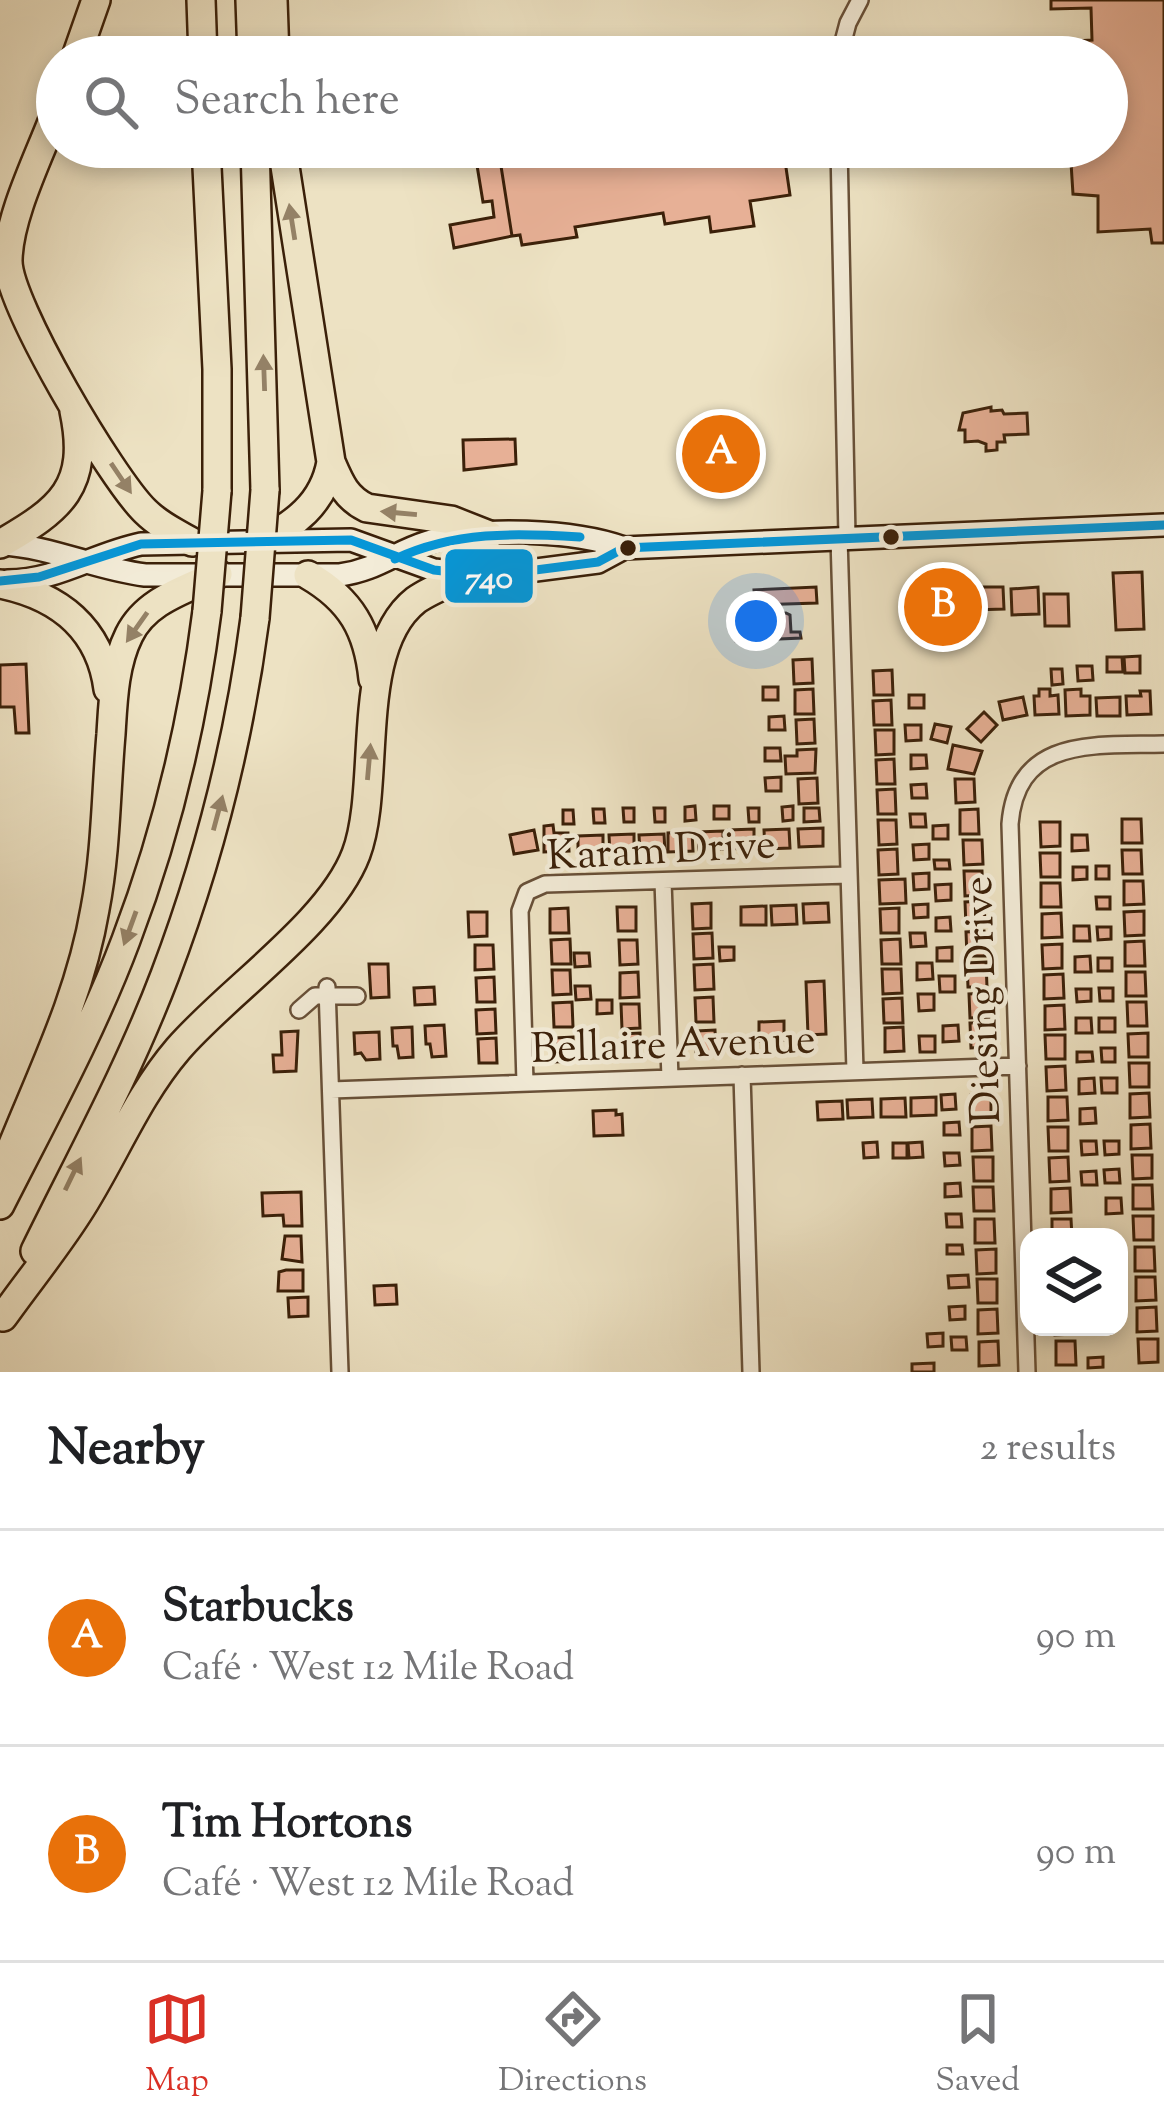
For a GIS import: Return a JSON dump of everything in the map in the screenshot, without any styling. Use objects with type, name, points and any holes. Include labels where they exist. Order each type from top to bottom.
[{"type":"highway","points":[[83,36],[96,0]]},
{"type":"highway","points":[[250,0],[262,36]]},
{"type":"highway","points":[[269,36],[273,0]]},
{"type":"highway","points":[[36,166],[16,220],[8,265],[18,300],[68,396],[142,508],[192,542]]},
{"type":"highway","points":[[0,1205],[88,1028],[133,922],[173,784],[207,610],[217,491],[217,369],[207,168]]},
{"type":"highway","points":[[1,1320],[165,976],[225,790],[255,618],[265,490],[256,168]]},
{"type":"highway","points":[[285,168],[331,462],[347,495],[368,508],[451,520],[489,535]]},
{"type":"highway","points":[[0,544],[44,519],[70,488],[79,456],[68,396]]},
{"type":"highway","points":[[258,542],[278,533],[314,503],[328,479],[331,462]]},
{"type":"highway","points":[[0,1178],[66,1022],[88,943],[99,882],[119,663],[133,627],[162,600],[218,574]]},
{"type":"highway","points":[[308,575],[342,600],[362,626],[375,695]]},
{"type":"highway","points":[[1,1320],[78,1212],[176,1051],[325,906],[345,877],[363,829],[375,695],[391,633],[418,599],[465,576]]},
{"type":"highway","points":[[0,582],[53,602],[88,632],[104,663],[112,721]]},
{"type":"main road","points":[[0,544],[43,548],[146,575],[308,575],[365,572],[424,543],[454,536],[596,538],[624,548],[1164,525]]},
{"type":"main road","points":[[0,582],[50,578],[115,549],[141,544],[351,540],[434,570],[465,576],[580,566],[624,548]]},
{"type":"street","points":[[845,36],[860,0]]},
{"type":"street","points":[[839,168],[855,1071]]},
{"type":"street","name":"Diesing Drive","points":[[1028,1372],[1010,824],[1017,791],[1033,768],[1062,750],[1164,744]]},
{"type":"street","name":"Karam Drive","points":[[525,1083],[520,911],[524,897],[545,884],[849,874]]},
{"type":"street","points":[[663,881],[670,1078]]},
{"type":"street","points":[[327,992],[340,1372]]},
{"type":"street","points":[[299,1010],[314,996],[327,992],[357,996]]},
{"type":"street","name":"Bellaire Avenue","points":[[331,1090],[1018,1066]]},
{"type":"street","points":[[742,1076],[751,1372]]},
{"type":"building","points":[[1051,0],[1164,0],[1164,243],[1152,243],[1150,229],[1098,232],[1098,196],[1073,194],[1071,168],[1128,168],[1128,36],[1092,36],[1091,8],[1051,9]]},
{"type":"building","points":[[477,168],[501,168],[512,236],[454,248],[450,225],[494,217],[492,201],[483,202]]},
{"type":"building","points":[[501,168],[786,168],[790,195],[750,201],[754,226],[711,232],[709,217],[665,224],[663,213],[575,227],[577,237],[522,245],[520,235],[512,236]]},
{"type":"building","points":[[991,407],[1004,414],[1027,413],[1028,434],[1004,435],[1005,442],[997,442],[997,450],[986,451],[986,444],[978,441],[965,442],[965,430],[959,430],[963,413]]},
{"type":"building","points":[[730,435],[730,470],[711,470],[709,436]]},
{"type":"building","points":[[515,439],[516,464],[464,470],[463,440]]},
{"type":"building","points":[[1142,572],[1144,629],[1116,630],[1113,573]]},
{"type":"building","points":[[816,587],[817,603],[755,605],[754,590]]},
{"type":"building","points":[[1003,587],[1004,609],[972,610],[971,588]]},
{"type":"building","points":[[1038,587],[1039,614],[1012,615],[1011,589]]},
{"type":"building","points":[[953,589],[953,623],[934,624],[933,591]]},
{"type":"building","points":[[1044,594],[1068,594],[1069,626],[1045,626]]},
{"type":"building","points":[[786,613],[791,632],[800,632],[801,638],[736,641],[733,617]]},
{"type":"building","points":[[1140,656],[1140,673],[1125,673],[1124,657]]},
{"type":"building","points":[[1107,657],[1122,657],[1123,672],[1107,672]]},
{"type":"building","points":[[812,659],[813,683],[794,684],[793,660]]},
{"type":"building","points":[[26,664],[29,733],[16,733],[14,707],[0,707],[0,665]]},
{"type":"building","points":[[1077,666],[1092,666],[1093,680],[1078,681]]},
{"type":"building","points":[[1051,669],[1062,669],[1063,684],[1052,685]]},
{"type":"building","points":[[892,670],[893,695],[874,695],[873,671]]},
{"type":"building","points":[[763,687],[778,687],[778,700],[763,700]]},
{"type":"building","points":[[813,689],[814,714],[795,714],[795,690]]},
{"type":"building","points":[[1039,689],[1058,695],[1059,714],[1035,715],[1034,696],[1039,696]]},
{"type":"building","points":[[1081,689],[1081,696],[1090,696],[1090,715],[1066,716],[1065,690]]},
{"type":"building","points":[[1140,691],[1150,691],[1151,714],[1127,715],[1126,696],[1141,696]]},
{"type":"building","points":[[909,695],[924,695],[924,708],[909,708]]},
{"type":"building","points":[[1023,697],[1027,715],[1003,720],[999,702]]},
{"type":"building","points":[[1120,697],[1120,716],[1097,716],[1096,698]]},
{"type":"building","points":[[891,700],[892,725],[874,725],[873,701]]},
{"type":"building","points":[[984,712],[997,725],[981,742],[967,729]]},
{"type":"building","points":[[784,716],[785,730],[769,730],[769,717]]},
{"type":"building","points":[[814,719],[815,743],[797,744],[796,720]]},
{"type":"building","points":[[935,724],[951,727],[947,743],[931,739]]},
{"type":"building","points":[[905,725],[921,725],[921,740],[906,741]]},
{"type":"building","points":[[875,730],[894,730],[894,754],[876,755]]},
{"type":"building","points":[[953,745],[982,751],[974,774],[948,769]]},
{"type":"building","points":[[765,748],[780,748],[781,761],[765,761]]},
{"type":"building","points":[[816,749],[815,773],[786,774],[785,756]]},
{"type":"building","points":[[911,755],[926,755],[927,768],[911,769]]},
{"type":"building","points":[[894,759],[895,784],[877,784],[876,760]]},
{"type":"building","points":[[781,777],[781,791],[766,791],[765,778]]},
{"type":"building","points":[[817,778],[818,803],[799,804],[798,779]]},
{"type":"building","points":[[955,779],[974,779],[975,802],[956,803]]},
{"type":"building","points":[[926,784],[927,798],[912,798],[911,785]]},
{"type":"building","points":[[895,789],[896,814],[878,814],[877,790]]},
{"type":"building","points":[[695,806],[696,820],[685,821],[685,807]]},
{"type":"building","points":[[714,806],[729,806],[729,819],[714,819]]},
{"type":"building","points":[[793,806],[793,820],[783,821],[782,807]]},
{"type":"building","points":[[623,808],[634,808],[634,822],[624,822]]},
{"type":"building","points":[[654,808],[665,808],[665,822],[655,822]]},
{"type":"building","points":[[748,808],[759,808],[759,822],[749,822]]},
{"type":"building","points":[[804,808],[819,808],[820,821],[804,822]]},
{"type":"building","points":[[593,809],[604,809],[605,823],[594,823]]},
{"type":"building","points":[[978,809],[979,834],[960,834],[960,810]]},
{"type":"building","points":[[563,810],[573,810],[574,824],[563,824]]},
{"type":"building","points":[[910,814],[925,814],[926,827],[911,827]]},
{"type":"building","points":[[1122,819],[1141,819],[1142,843],[1122,843]]},
{"type":"building","points":[[878,820],[896,820],[897,844],[879,845]]},
{"type":"building","points":[[1040,822],[1060,822],[1060,846],[1041,847]]},
{"type":"building","points":[[553,825],[554,833],[568,833],[569,851],[544,852],[544,826]]},
{"type":"building","points":[[948,825],[948,839],[933,839],[933,826]]},
{"type":"building","points":[[823,828],[823,846],[799,847],[798,829]]},
{"type":"building","points":[[754,829],[754,848],[730,849],[729,830]]},
{"type":"building","points":[[789,829],[790,848],[765,849],[764,830]]},
{"type":"building","points":[[534,830],[538,850],[514,854],[510,835]]},
{"type":"building","points":[[723,831],[723,849],[699,850],[698,832]]},
{"type":"building","points":[[692,832],[693,851],[668,852],[668,833]]},
{"type":"building","points":[[634,834],[634,853],[610,854],[609,835]]},
{"type":"building","points":[[664,834],[665,852],[640,853],[639,835]]},
{"type":"building","points":[[603,835],[603,854],[578,855],[578,836]]},
{"type":"building","points":[[1072,835],[1087,835],[1088,850],[1072,851]]},
{"type":"building","points":[[963,840],[982,840],[983,864],[964,865]]},
{"type":"building","points":[[929,844],[929,859],[914,860],[913,845]]},
{"type":"building","points":[[897,849],[898,874],[879,875],[878,850]]},
{"type":"building","points":[[1122,850],[1141,850],[1142,874],[1123,874]]},
{"type":"building","points":[[1040,853],[1060,853],[1060,877],[1041,877]]},
{"type":"building","points":[[934,860],[949,860],[950,869],[935,869]]},
{"type":"building","points":[[1096,866],[1109,866],[1109,879],[1096,879]]},
{"type":"building","points":[[1073,867],[1087,867],[1087,879],[1073,880]]},
{"type":"building","points":[[964,871],[982,871],[983,895],[965,896]]},
{"type":"building","points":[[929,873],[929,889],[914,890],[913,874]]},
{"type":"building","points":[[905,879],[906,903],[880,904],[879,880]]},
{"type":"building","points":[[1124,881],[1143,881],[1144,904],[1124,905]]},
{"type":"building","points":[[1041,883],[1060,883],[1061,907],[1041,907]]},
{"type":"building","points":[[951,884],[951,900],[936,901],[935,885]]},
{"type":"building","points":[[1096,897],[1110,897],[1110,909],[1097,909]]},
{"type":"building","points":[[984,901],[985,925],[966,926],[965,902]]},
{"type":"building","points":[[711,903],[711,928],[693,929],[692,904]]},
{"type":"building","points":[[828,903],[829,922],[804,923],[803,904]]},
{"type":"building","points":[[928,904],[928,917],[914,918],[913,905]]},
{"type":"building","points":[[796,905],[797,924],[772,925],[771,906]]},
{"type":"building","points":[[766,906],[766,925],[741,925],[741,907]]},
{"type":"building","points":[[617,907],[636,907],[636,931],[618,931]]},
{"type":"building","points":[[568,908],[569,933],[550,933],[550,909]]},
{"type":"building","points":[[899,908],[899,933],[881,933],[880,909]]},
{"type":"building","points":[[1144,911],[1144,935],[1125,936],[1124,912]]},
{"type":"building","points":[[468,912],[487,912],[487,936],[469,937]]},
{"type":"building","points":[[1061,913],[1062,937],[1042,938],[1042,914]]},
{"type":"building","points":[[950,917],[951,931],[936,931],[936,918]]},
{"type":"building","points":[[1074,926],[1089,926],[1090,941],[1074,941]]},
{"type":"building","points":[[1097,927],[1111,927],[1111,939],[1098,940]]},
{"type":"building","points":[[984,931],[985,956],[967,956],[966,932]]},
{"type":"building","points":[[712,933],[713,958],[694,959],[693,934]]},
{"type":"building","points":[[910,933],[925,933],[926,946],[911,947]]},
{"type":"building","points":[[570,939],[571,964],[552,964],[551,940]]},
{"type":"building","points":[[900,939],[901,964],[882,964],[881,940]]},
{"type":"building","points":[[619,940],[637,940],[638,964],[620,965]]},
{"type":"building","points":[[1144,941],[1145,966],[1125,966],[1125,942]]},
{"type":"building","points":[[1062,944],[1062,968],[1043,969],[1042,945]]},
{"type":"building","points":[[475,945],[493,945],[494,969],[475,970]]},
{"type":"building","points":[[719,947],[734,947],[734,960],[720,961]]},
{"type":"building","points":[[952,947],[952,961],[937,961],[937,948]]},
{"type":"building","points":[[574,953],[589,953],[590,966],[575,967]]},
{"type":"building","points":[[1090,956],[1091,972],[1075,972],[1075,957]]},
{"type":"building","points":[[1098,958],[1112,958],[1112,971],[1098,971]]},
{"type":"building","points":[[986,962],[987,987],[968,987],[967,963]]},
{"type":"building","points":[[917,963],[932,963],[933,979],[917,980]]},
{"type":"building","points":[[369,964],[388,964],[389,997],[371,998]]},
{"type":"building","points":[[713,964],[714,989],[695,990],[694,965]]},
{"type":"building","points":[[882,969],[901,969],[902,993],[883,994]]},
{"type":"building","points":[[552,970],[570,970],[571,994],[553,995]]},
{"type":"building","points":[[638,972],[639,997],[620,998],[620,973]]},
{"type":"building","points":[[1126,972],[1145,972],[1146,996],[1126,996]]},
{"type":"building","points":[[1063,974],[1064,998],[1044,999],[1044,975]]},
{"type":"building","points":[[939,976],[955,976],[955,992],[940,992]]},
{"type":"building","points":[[494,977],[495,1002],[477,1002],[476,978]]},
{"type":"building","points":[[824,981],[826,1034],[808,1035],[806,982]]},
{"type":"building","points":[[575,986],[590,986],[591,999],[576,1000]]},
{"type":"building","points":[[434,987],[435,1004],[415,1005],[414,988]]},
{"type":"building","points":[[1099,988],[1113,988],[1113,1001],[1100,1001]]},
{"type":"building","points":[[1076,989],[1091,989],[1091,1001],[1077,1002]]},
{"type":"building","points":[[988,993],[989,1017],[970,1018],[969,994]]},
{"type":"building","points":[[918,994],[934,994],[934,1010],[919,1011]]},
{"type":"building","points":[[713,997],[714,1022],[696,1022],[695,998]]},
{"type":"building","points":[[902,998],[903,1023],[884,1023],[883,999]]},
{"type":"building","points":[[597,1000],[612,1000],[612,1013],[597,1014]]},
{"type":"building","points":[[572,1002],[573,1027],[554,1027],[553,1003]]},
{"type":"building","points":[[1127,1002],[1146,1002],[1147,1026],[1128,1026]]},
{"type":"building","points":[[621,1004],[639,1004],[640,1028],[622,1029]]},
{"type":"building","points":[[1064,1005],[1065,1029],[1045,1030],[1045,1006]]},
{"type":"building","points":[[495,1009],[496,1033],[477,1034],[476,1010]]},
{"type":"building","points":[[1076,1018],[1091,1018],[1092,1033],[1076,1033]]},
{"type":"building","points":[[1099,1018],[1115,1018],[1115,1032],[1099,1032]]},
{"type":"building","points":[[784,1021],[784,1040],[759,1041],[759,1022]]},
{"type":"building","points":[[970,1023],[989,1023],[990,1047],[971,1048]]},
{"type":"building","points":[[444,1025],[446,1056],[432,1057],[425,1026]]},
{"type":"building","points":[[958,1025],[959,1041],[943,1042],[943,1026]]},
{"type":"building","points":[[412,1027],[413,1057],[399,1058],[392,1028]]},
{"type":"building","points":[[903,1027],[904,1051],[885,1052],[885,1028]]},
{"type":"building","points":[[715,1030],[716,1055],[696,1055],[697,1031]]},
{"type":"building","points":[[298,1031],[296,1071],[274,1072],[273,1055],[282,1055],[281,1032]]},
{"type":"building","points":[[379,1032],[380,1059],[366,1060],[361,1053],[355,1054],[354,1033]]},
{"type":"building","points":[[640,1033],[641,1058],[622,1058],[622,1034]]},
{"type":"building","points":[[1148,1033],[1148,1057],[1129,1057],[1128,1034]]},
{"type":"building","points":[[1045,1035],[1065,1035],[1065,1059],[1046,1059]]},
{"type":"building","points":[[919,1036],[935,1036],[935,1052],[920,1052]]},
{"type":"building","points":[[573,1037],[574,1061],[555,1062],[555,1038]]},
{"type":"building","points":[[496,1038],[497,1063],[479,1063],[478,1039]]},
{"type":"building","points":[[1101,1048],[1115,1048],[1115,1062],[1102,1062]]},
{"type":"building","points":[[1077,1052],[1092,1052],[1093,1061],[1077,1062]]},
{"type":"building","points":[[1129,1063],[1149,1063],[1149,1087],[1130,1087]]},
{"type":"building","points":[[1065,1066],[1066,1090],[1047,1091],[1046,1067]]},
{"type":"building","points":[[1094,1078],[1095,1093],[1079,1094],[1079,1079]]},
{"type":"building","points":[[1101,1078],[1117,1078],[1117,1093],[1102,1093]]},
{"type":"building","points":[[1149,1093],[1150,1117],[1130,1118],[1130,1094]]},
{"type":"building","points":[[955,1094],[956,1109],[942,1110],[941,1095]]},
{"type":"building","points":[[991,1094],[991,1118],[972,1119],[971,1095]]},
{"type":"building","points":[[936,1097],[936,1115],[911,1116],[911,1098]]},
{"type":"building","points":[[1048,1097],[1067,1097],[1068,1120],[1048,1121]]},
{"type":"building","points":[[905,1098],[906,1117],[881,1117],[881,1099]]},
{"type":"building","points":[[872,1099],[873,1117],[848,1118],[847,1100]]},
{"type":"building","points":[[842,1101],[843,1119],[818,1120],[817,1102]]},
{"type":"building","points":[[1095,1108],[1096,1123],[1080,1124],[1080,1109]]},
{"type":"building","points":[[616,1110],[616,1115],[622,1114],[623,1135],[594,1136],[593,1111]]},
{"type":"building","points":[[959,1122],[960,1135],[944,1135],[944,1123]]},
{"type":"building","points":[[1150,1124],[1151,1148],[1131,1149],[1131,1125]]},
{"type":"building","points":[[991,1126],[992,1150],[972,1151],[972,1127]]},
{"type":"building","points":[[1048,1127],[1068,1127],[1068,1151],[1049,1151]]},
{"type":"building","points":[[1081,1141],[1096,1141],[1097,1154],[1082,1155]]},
{"type":"building","points":[[1104,1141],[1119,1141],[1119,1154],[1105,1155]]},
{"type":"building","points":[[877,1142],[878,1157],[864,1158],[863,1143]]},
{"type":"building","points":[[922,1142],[923,1157],[909,1158],[908,1143]]},
{"type":"building","points":[[893,1143],[907,1143],[907,1158],[893,1158]]},
{"type":"building","points":[[944,1153],[959,1153],[960,1165],[945,1166]]},
{"type":"building","points":[[1132,1155],[1152,1155],[1152,1178],[1133,1179]]},
{"type":"building","points":[[973,1157],[993,1157],[993,1181],[974,1181]]},
{"type":"building","points":[[1068,1157],[1069,1181],[1050,1182],[1049,1158]]},
{"type":"building","points":[[1119,1169],[1120,1183],[1105,1183],[1104,1170]]},
{"type":"building","points":[[1096,1171],[1097,1185],[1082,1185],[1081,1172]]},
{"type":"building","points":[[960,1183],[961,1196],[945,1197],[945,1184]]},
{"type":"building","points":[[1133,1185],[1152,1185],[1153,1209],[1133,1209]]},
{"type":"building","points":[[973,1187],[993,1187],[994,1211],[974,1211]]},
{"type":"building","points":[[1070,1188],[1071,1212],[1051,1213],[1051,1189]]},
{"type":"building","points":[[301,1192],[302,1226],[284,1226],[283,1215],[263,1216],[262,1193]]},
{"type":"building","points":[[1106,1198],[1121,1198],[1122,1213],[1106,1214]]},
{"type":"building","points":[[946,1214],[961,1214],[962,1227],[947,1227]]},
{"type":"building","points":[[1133,1216],[1153,1216],[1153,1240],[1134,1240]]},
{"type":"building","points":[[975,1219],[994,1219],[995,1243],[975,1243]]},
{"type":"building","points":[[1052,1219],[1071,1219],[1072,1228],[1052,1228]]},
{"type":"building","points":[[285,1236],[301,1236],[302,1262],[282,1259]]},
{"type":"building","points":[[947,1245],[962,1245],[963,1254],[947,1254]]},
{"type":"building","points":[[1135,1247],[1154,1247],[1155,1271],[1135,1271]]},
{"type":"building","points":[[996,1249],[996,1273],[977,1274],[976,1250]]},
{"type":"building","points":[[303,1270],[303,1291],[278,1291],[279,1272]]},
{"type":"building","points":[[968,1275],[969,1287],[949,1288],[948,1276]]},
{"type":"building","points":[[1136,1277],[1155,1277],[1156,1300],[1136,1301]]},
{"type":"building","points":[[977,1279],[997,1279],[997,1303],[978,1303]]},
{"type":"building","points":[[396,1285],[397,1304],[375,1305],[374,1286]]},
{"type":"building","points":[[308,1297],[308,1316],[289,1317],[288,1298]]},
{"type":"building","points":[[965,1306],[965,1319],[950,1320],[949,1307]]},
{"type":"building","points":[[1156,1307],[1157,1331],[1137,1332],[1137,1308]]},
{"type":"building","points":[[997,1309],[998,1333],[978,1334],[978,1310]]},
{"type":"building","points":[[943,1333],[943,1346],[928,1347],[927,1334]]},
{"type":"building","points":[[951,1337],[966,1337],[967,1350],[952,1350]]},
{"type":"building","points":[[1138,1339],[1158,1339],[1158,1362],[1139,1363]]},
{"type":"building","points":[[998,1341],[999,1365],[979,1366],[979,1342]]},
{"type":"building","points":[[1056,1341],[1075,1341],[1076,1365],[1056,1365]]},
{"type":"building","points":[[1103,1357],[1103,1367],[1088,1368],[1088,1358]]},
{"type":"building","points":[[934,1363],[934,1372],[912,1372],[912,1364]]},
{"type":"transit line","name":"740","points":[[0,581],[39,577],[141,544],[351,540],[434,570],[489,576],[598,562],[624,548],[1164,525]]},
{"type":"transit line","name":"740","points":[[395,559],[463,539],[580,537]]},
{"type":"place","name":"Starbucks","points":[[721,454]]},
{"type":"place","name":"Tim Hortons","points":[[943,607]]}]
